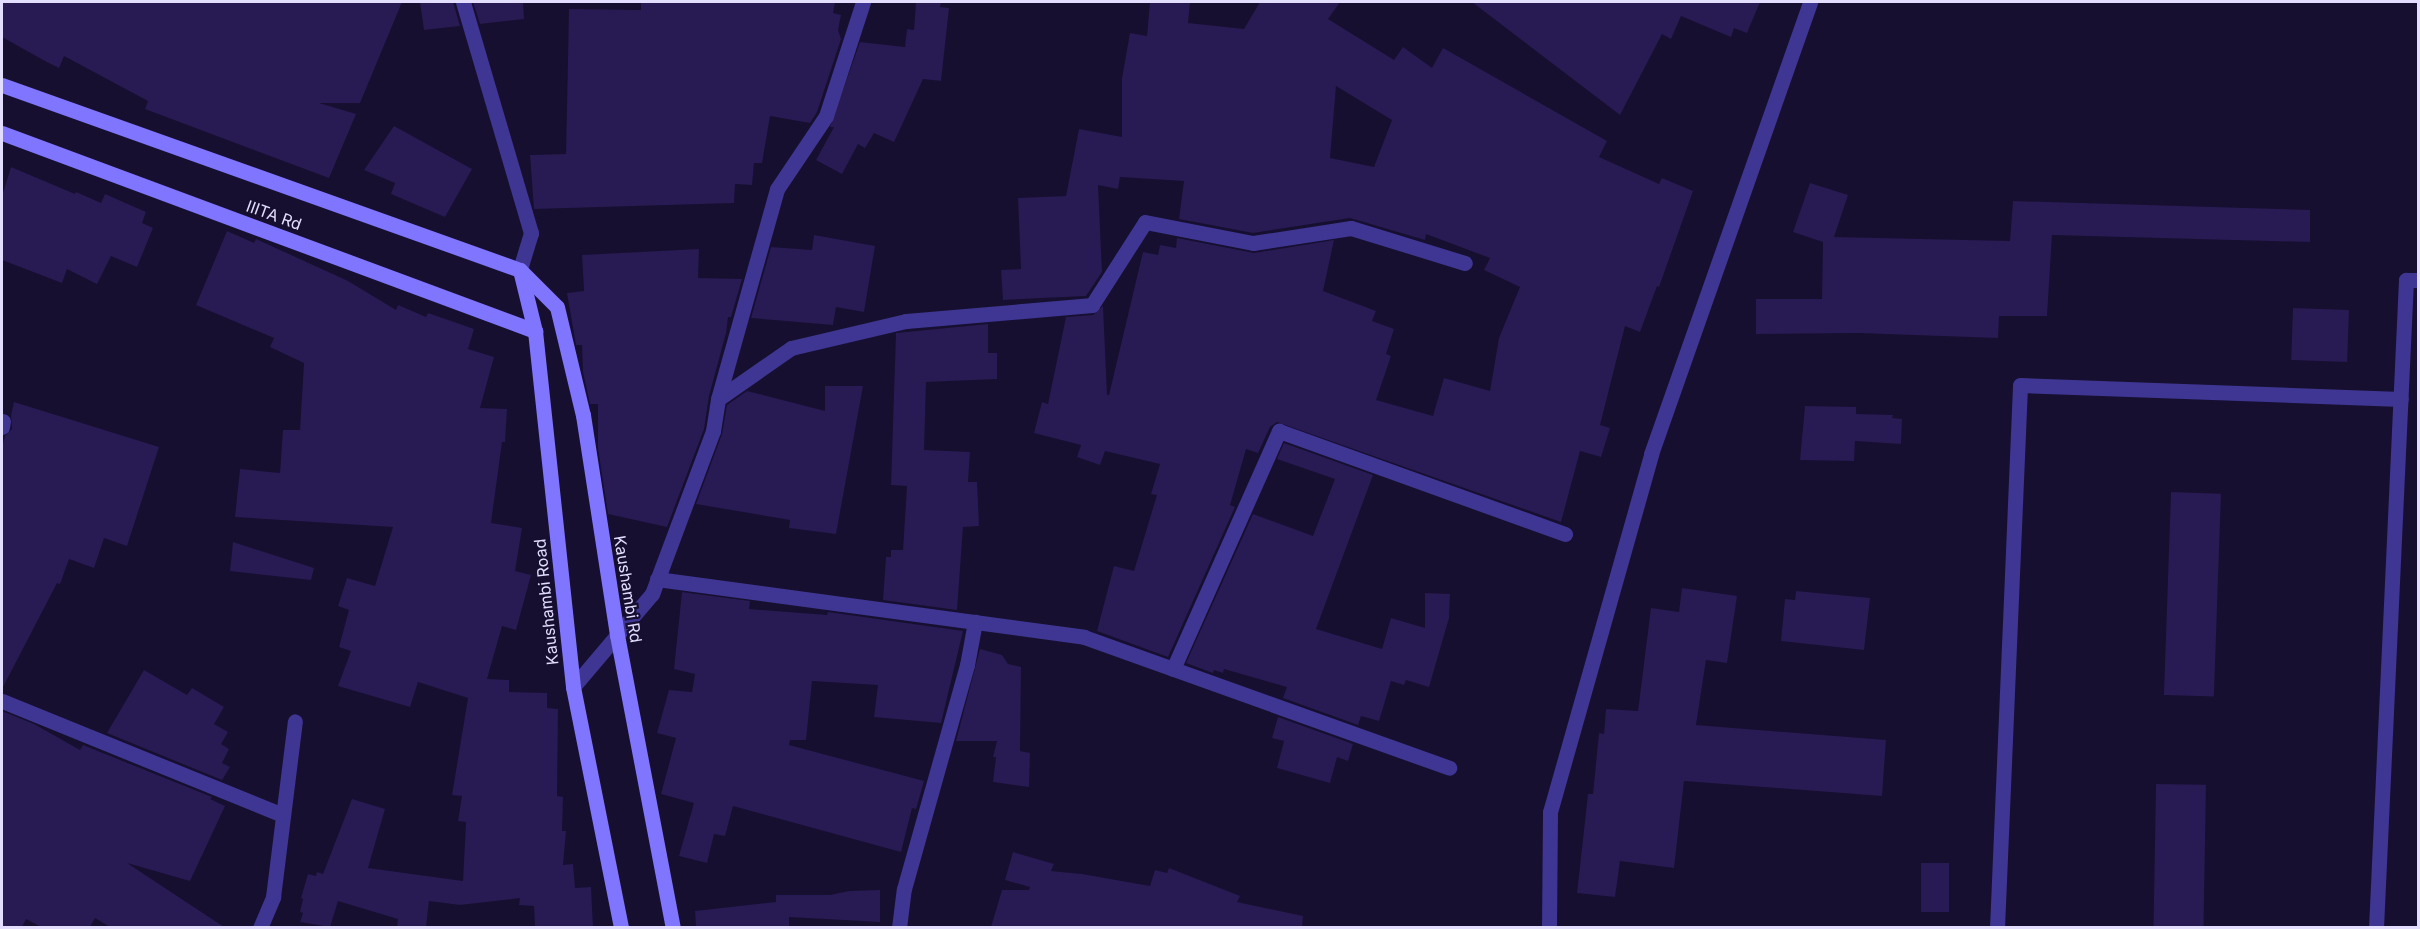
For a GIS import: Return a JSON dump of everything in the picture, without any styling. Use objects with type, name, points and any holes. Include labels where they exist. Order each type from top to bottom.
[{"type":"main road","name":"IIITA Rd","points":[[2,85],[520,270]]},
{"type":"main road","name":"IIITA Rd","points":[[2,133],[535,331]]},
{"type":"main road","name":"Kaushambi Road","points":[[520,270],[535,331],[573,687],[621,927]]},
{"type":"main road","name":"Kaushambi Rd","points":[[520,270],[556,306],[583,416],[617,635],[673,927]]},
{"type":"street","points":[[463,2],[531,233],[520,270]]},
{"type":"street","points":[[573,687],[652,594],[713,431],[718,399],[777,189],[826,116],[863,2]]},
{"type":"street","points":[[1549,927],[1550,812],[1651,454],[1810,2]]},
{"type":"street","points":[[718,399],[791,348],[906,321],[1092,305],[1145,222],[1253,243],[1351,228],[1465,263]]},
{"type":"street","points":[[2376,927],[2406,280],[2418,280]]},
{"type":"street","points":[[1996,927],[2020,385],[2401,399]]},
{"type":"street","points":[[1173,669],[1279,431],[1565,534]]},
{"type":"street","points":[[657,579],[1083,637],[1449,768]]},
{"type":"street","points":[[899,927],[904,889],[967,665],[975,622]]},
{"type":"street","points":[[2,701],[283,815]]},
{"type":"street","points":[[260,927],[273,897],[295,721]]},
{"type":"building","points":[[2,2],[402,2],[360,103],[319,103],[356,114],[329,178],[145,109],[148,101],[64,56],[59,68],[45,61],[2,37]]},
{"type":"building","points":[[420,2],[453,2],[460,26],[424,30]]},
{"type":"building","points":[[473,2],[523,2],[524,19],[480,24]]},
{"type":"building","points":[[641,2],[835,2],[833,13],[841,15],[838,30],[841,39],[817,112],[810,123],[770,116],[762,163],[754,163],[752,185],[735,184],[734,203],[534,209],[530,155],[566,154],[569,9],[641,10]]},
{"type":"building","points":[[916,2],[941,2],[940,7],[949,8],[941,81],[923,79],[894,142],[874,133],[865,148],[858,144],[842,174],[816,160],[834,127],[830,127],[860,42],[905,47],[907,29],[914,30]]},
{"type":"building","points":[[1150,2],[1190,2],[1188,23],[1244,29],[1260,2],[1340,2],[1328,19],[1394,60],[1403,47],[1432,68],[1443,48],[1607,141],[1599,157],[1659,184],[1662,178],[1693,191],[1659,287],[1657,286],[1640,332],[1625,326],[1600,425],[1610,428],[1601,457],[1580,451],[1561,522],[1277,422],[1270,427],[1258,453],[1246,449],[1230,505],[1235,507],[1168,657],[1097,631],[1114,566],[1134,571],[1157,495],[1151,494],[1160,464],[1105,451],[1100,465],[1077,457],[1081,445],[1034,433],[1042,402],[1048,404],[1066,317],[1093,315],[1103,306],[1107,395],[1109,395],[1143,252],[1158,255],[1160,245],[1176,248],[1177,238],[1254,253],[1334,240],[1323,291],[1376,311],[1372,321],[1394,329],[1386,354],[1391,356],[1376,400],[1433,416],[1444,378],[1490,391],[1499,338],[1520,287],[1484,270],[1490,258],[1426,234],[1425,240],[1350,218],[1253,233],[1179,219],[1184,181],[1120,177],[1118,189],[1098,185],[1102,272],[1086,296],[1003,300],[1001,270],[1021,269],[1018,198],[1066,196],[1079,129],[1122,137],[1122,78],[1130,33],[1147,36]],"holes":[[[1336,86],[1392,120],[1374,167],[1330,158]]]},
{"type":"building","points":[[1472,2],[1760,2],[1747,33],[1734,28],[1731,37],[1681,16],[1671,39],[1662,34],[1620,115]]},
{"type":"building","points":[[394,126],[472,169],[445,217],[391,194],[395,183],[364,170]]},
{"type":"building","points":[[11,167],[101,203],[105,194],[146,212],[142,223],[153,228],[137,267],[111,256],[97,284],[67,269],[62,283],[2,260],[2,196]]},
{"type":"building","points":[[1810,183],[1848,195],[1834,237],[2010,241],[2013,201],[2310,210],[2310,242],[2052,235],[2047,316],[1999,316],[1998,338],[1858,333],[1756,334],[1756,299],[1822,299],[1823,242],[1793,232]]},
{"type":"building","points":[[227,231],[254,243],[256,239],[348,281],[396,310],[398,305],[426,317],[428,313],[474,329],[468,349],[494,357],[480,408],[507,409],[505,442],[502,442],[491,523],[522,528],[515,571],[531,575],[516,630],[502,626],[487,679],[509,680],[509,692],[547,693],[547,708],[558,709],[557,796],[563,797],[562,831],[566,831],[563,865],[573,864],[575,888],[591,887],[593,927],[535,927],[534,906],[519,905],[520,898],[460,905],[429,901],[426,927],[397,927],[398,919],[338,901],[330,927],[300,922],[303,913],[300,912],[303,899],[301,898],[308,874],[316,876],[317,872],[323,874],[352,799],[385,809],[368,868],[463,881],[466,822],[458,821],[462,796],[452,795],[468,698],[418,682],[410,707],[338,686],[351,651],[339,647],[349,610],[338,606],[347,578],[375,586],[393,527],[235,517],[240,469],[280,473],[283,430],[300,430],[304,363],[270,347],[274,338],[196,305]]},
{"type":"building","points":[[814,235],[875,246],[864,312],[836,307],[833,325],[751,318],[771,247],[812,250]]},
{"type":"building","points":[[699,249],[698,278],[742,279],[731,317],[728,317],[709,396],[704,429],[667,527],[608,514],[598,448],[598,404],[590,404],[583,372],[582,345],[576,345],[567,293],[584,291],[582,255]]},
{"type":"building","points":[[2293,308],[2349,310],[2347,362],[2291,360]]},
{"type":"building","points":[[988,324],[988,353],[997,353],[997,379],[926,382],[924,450],[970,452],[968,482],[977,482],[979,526],[963,527],[957,610],[883,600],[886,557],[891,557],[891,550],[903,550],[907,486],[891,485],[896,333]]},
{"type":"building","points":[[825,386],[863,386],[836,534],[789,528],[790,520],[696,504],[722,434],[727,405],[747,391],[825,411]]},
{"type":"building","points":[[14,402],[159,447],[127,546],[104,538],[94,568],[69,559],[60,584],[57,583],[2,689],[2,447],[5,436],[12,429],[11,415]]},
{"type":"building","points":[[1805,406],[1856,407],[1856,414],[1893,415],[1892,418],[1902,419],[1901,444],[1855,441],[1854,461],[1800,460]]},
{"type":"building","points":[[1284,443],[1373,475],[1316,629],[1382,649],[1391,618],[1425,628],[1425,593],[1450,594],[1449,618],[1429,687],[1406,680],[1404,685],[1391,681],[1379,721],[1361,716],[1358,725],[1283,698],[1287,687],[1224,669],[1223,673],[1214,670],[1213,673],[1186,663],[1253,514],[1313,536],[1335,479],[1277,459]]},
{"type":"building","points":[[2171,492],[2221,494],[2214,697],[2164,695]]},
{"type":"building","points":[[233,542],[314,568],[311,580],[230,571]]},
{"type":"building","points":[[1682,588],[1737,596],[1727,663],[1706,660],[1696,725],[1886,740],[1882,796],[1684,781],[1674,868],[1620,861],[1615,897],[1577,893],[1588,794],[1593,794],[1599,733],[1604,734],[1606,709],[1638,711],[1651,608],[1679,612]]},
{"type":"building","points":[[1796,591],[1870,598],[1864,650],[1781,641],[1785,599],[1795,600]]},
{"type":"building","points":[[682,592],[750,601],[749,609],[827,615],[828,612],[963,631],[941,723],[874,717],[878,685],[812,681],[806,740],[790,740],[789,745],[924,781],[916,809],[912,808],[901,852],[733,806],[725,836],[714,834],[707,863],[679,856],[694,803],[661,794],[676,738],[657,733],[669,690],[692,692],[695,674],[674,669]]},
{"type":"building","points":[[980,649],[1002,655],[1008,664],[1021,667],[1020,751],[1030,753],[1029,787],[993,782],[996,757],[993,757],[997,741],[956,741]]},
{"type":"building","points":[[144,670],[187,695],[192,688],[224,707],[214,724],[228,732],[221,744],[229,749],[222,763],[230,767],[222,780],[107,733]]},
{"type":"building","points":[[2,711],[34,724],[80,750],[83,745],[212,797],[210,799],[225,806],[190,881],[127,863],[224,927],[110,927],[95,918],[90,927],[41,927],[26,919],[22,927],[2,927]]},
{"type":"building","points":[[1278,717],[1353,744],[1348,761],[1337,757],[1330,783],[1277,768],[1284,741],[1272,738]]},
{"type":"building","points":[[2156,784],[2206,785],[2203,928],[2154,927]]},
{"type":"building","points":[[1013,852],[1054,864],[1051,871],[1150,886],[1155,870],[1167,873],[1169,868],[1240,896],[1237,902],[1303,916],[1302,927],[991,927],[1002,890],[1029,890],[1030,887],[1005,880]]},
{"type":"building","points":[[1921,863],[1949,863],[1949,912],[1921,912]]},
{"type":"building","points":[[880,890],[880,922],[789,917],[789,927],[696,927],[695,911],[776,902],[776,895],[830,895],[849,891]]}]
